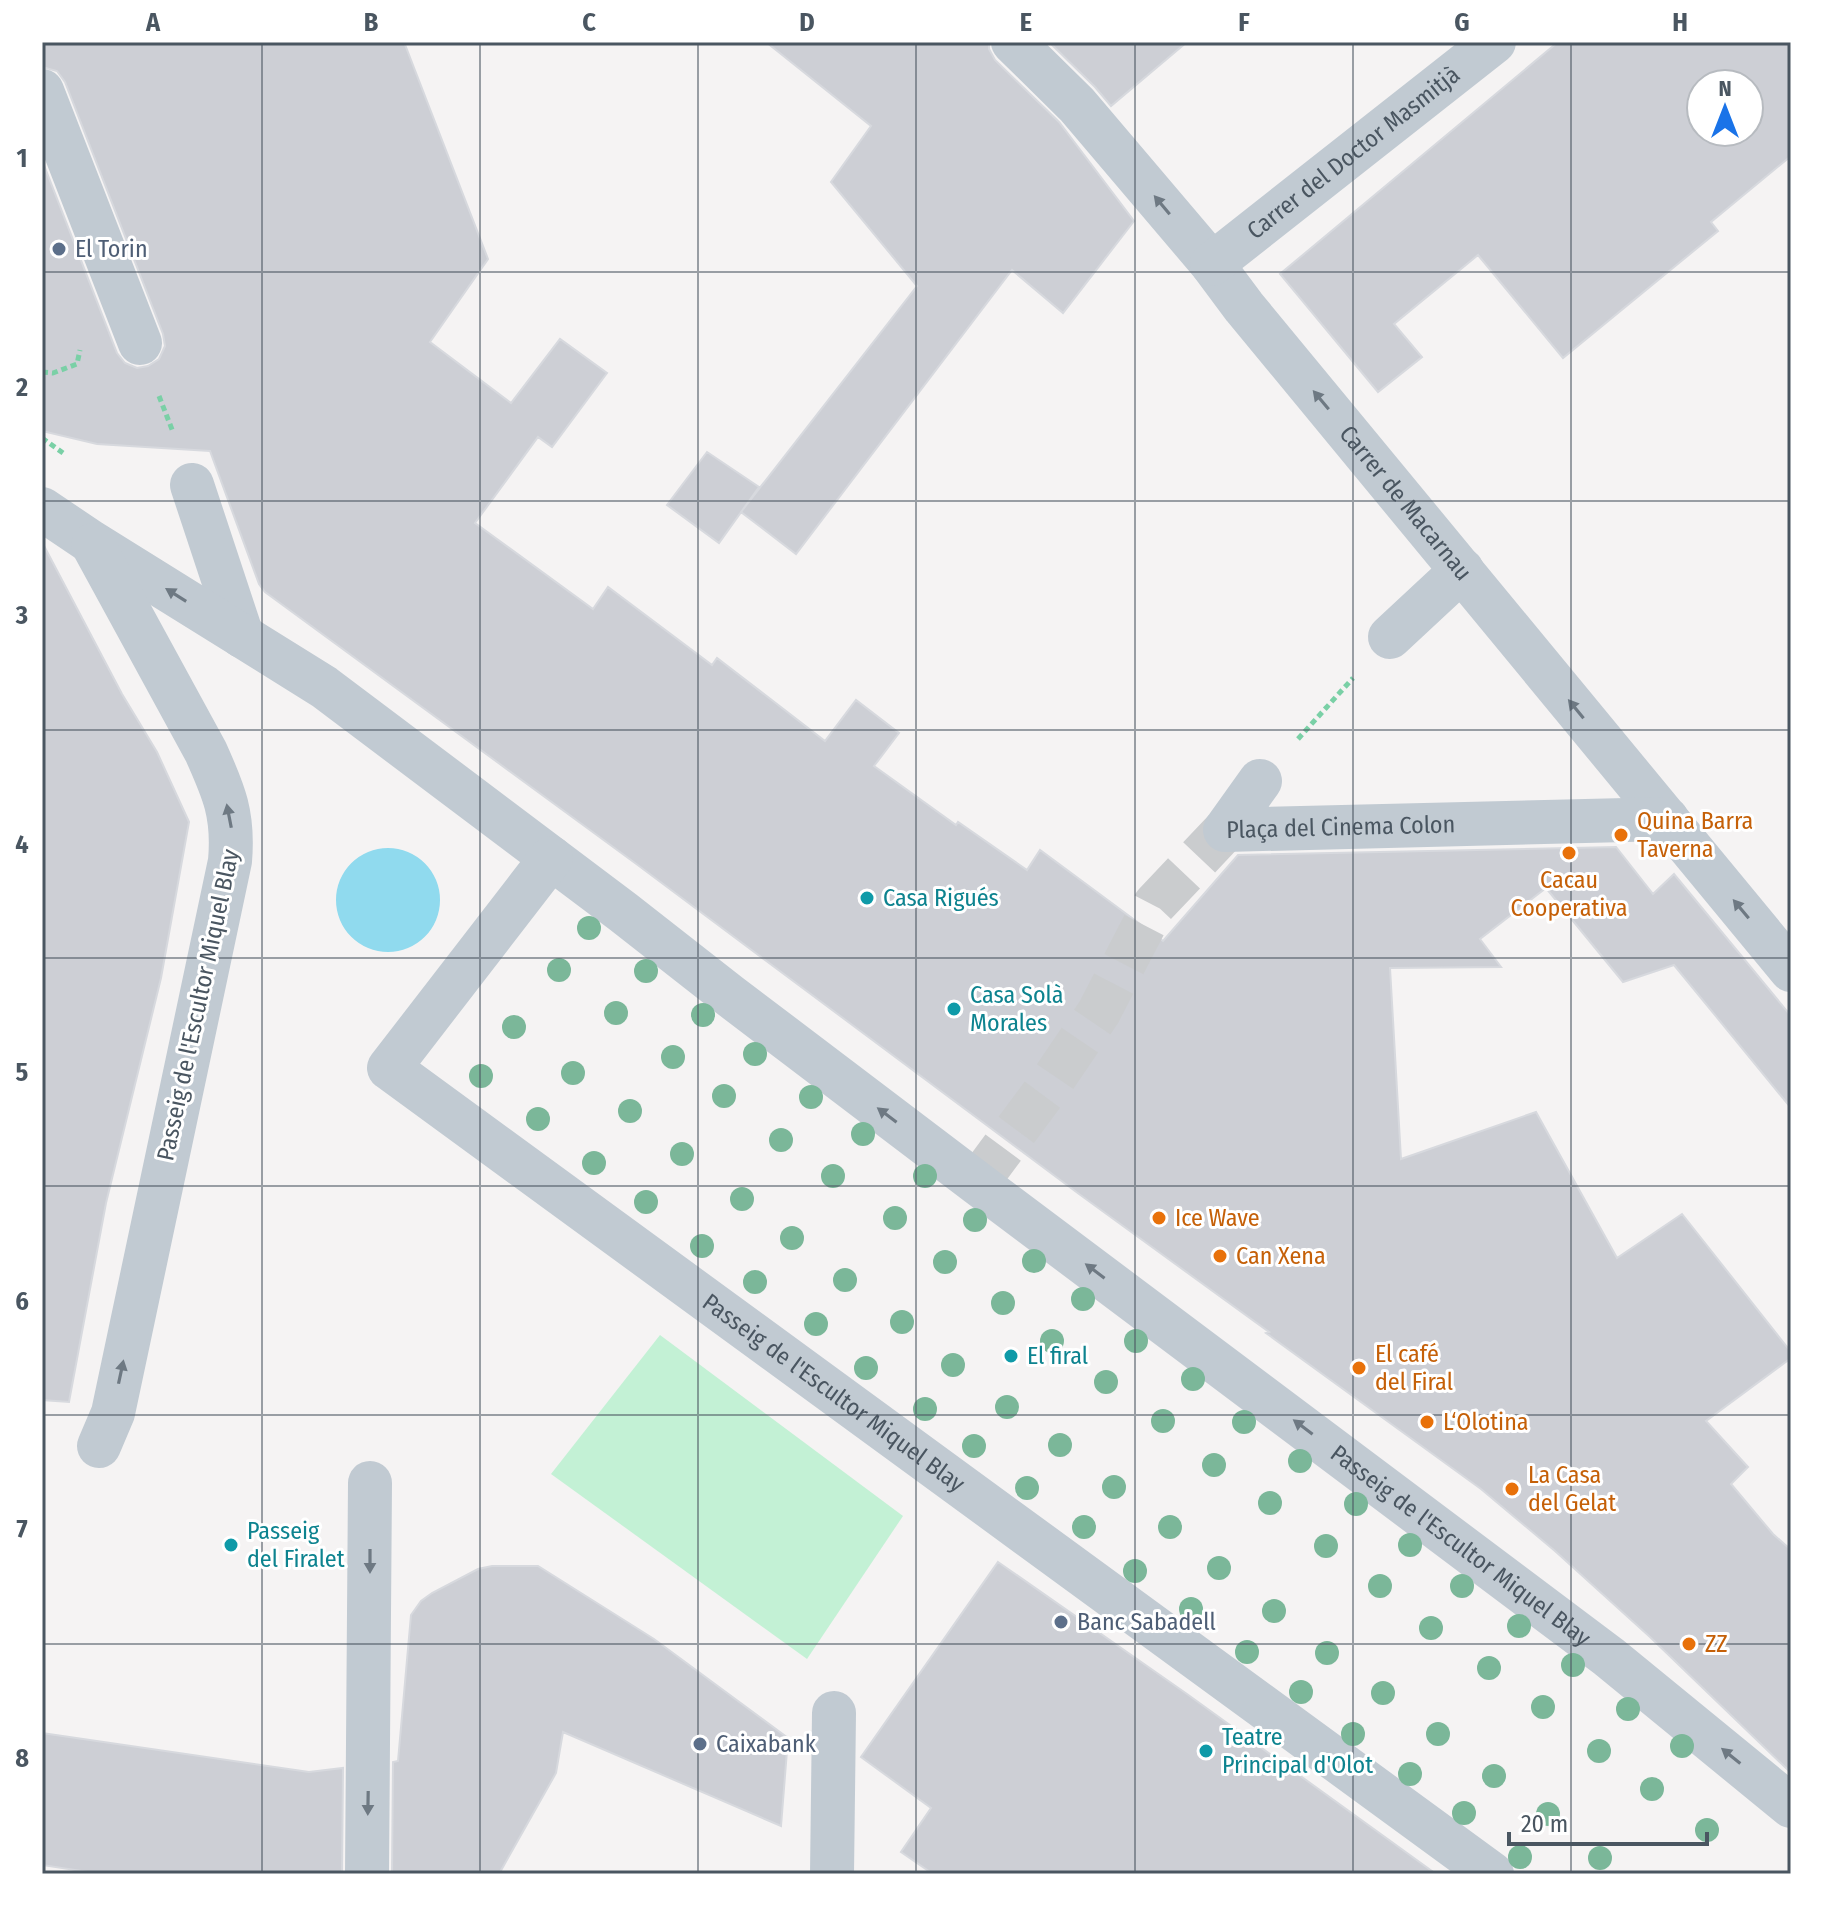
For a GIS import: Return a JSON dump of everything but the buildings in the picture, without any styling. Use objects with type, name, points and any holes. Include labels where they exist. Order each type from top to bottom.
[{"type":"street","name":"Carrer de Macarnau","points":[[1013,42],[1077,105],[1212,264],[1244,307],[1791,970]]},
{"type":"street","name":"Carrer del Doctor Masmitjà","points":[[1212,264],[1494,42]]},
{"type":"street","points":[[42,91],[140,343]]},
{"type":"street","points":[[192,485],[242,636]]},
{"type":"street","name":"Passeig de l'Escultor Miquel Blay","points":[[42,509],[324,687],[1609,1657],[1791,1806]]},
{"type":"street","name":"Passeig de l'Escultor Miquel Blay","points":[[91,542],[206,752],[228,808],[232,835],[230,861],[113,1413],[99,1446]]},
{"type":"street","points":[[1390,637],[1462,570]]},
{"type":"street","name":"Plaça del Cinema Colon","points":[[1260,781],[1225,830],[1667,819]]},
{"type":"street","name":"Passeig de l'Escultor Miquel Blay","points":[[551,858],[389,1068],[1492,1874]]},
{"type":"street","points":[[367,1874],[370,1483]]},
{"type":"street","points":[[832,1874],[834,1713]]},
{"type":"path","points":[[140,343],[192,485]]},
{"type":"path","points":[[42,372],[53,373],[77,364],[81,346]]},
{"type":"path","name":"Plaça del Cinema Colon","points":[[1260,781],[1390,637]]},
{"type":"green space","points":[[660,1335],[903,1516],[807,1659],[551,1474]]},
{"type":"water","points":[[388,848],[408,852],[431,871],[440,900],[436,920],[417,943],[388,952],[368,948],[345,929],[336,900],[340,880],[359,857]]},
{"type":"tunnel","points":[[977,1183],[1099,1012],[1155,904],[1225,830]]},
{"type":"place","name":"El Torin","points":[[59,249]]},
{"type":"place","name":"Quina Barra Taverna","points":[[1621,835]]},
{"type":"place","name":"Cacau Cooperativa","points":[[1569,853]]},
{"type":"place","name":"Casa Rigués","points":[[867,898]]},
{"type":"place","name":"Casa Solà Morales","points":[[954,1009]]},
{"type":"place","name":"Ice Wave","points":[[1159,1218]]},
{"type":"place","name":"Can Xena","points":[[1220,1256]]},
{"type":"place","name":"El firal","points":[[1011,1356]]},
{"type":"place","name":"El café del Firal","points":[[1359,1368]]},
{"type":"place","name":"L‘Olotina","points":[[1427,1422]]},
{"type":"place","name":"La Casa del Gelat","points":[[1512,1489]]},
{"type":"place","name":"Passeig del Firalet","points":[[231,1545]]},
{"type":"place","name":"Banc Sabadell","points":[[1061,1622]]},
{"type":"place","name":"ZZ","points":[[1689,1644]]},
{"type":"place","name":"Caixabank","points":[[700,1744]]},
{"type":"place","name":"Teatre Principal d'Olot","points":[[1206,1751]]}]
